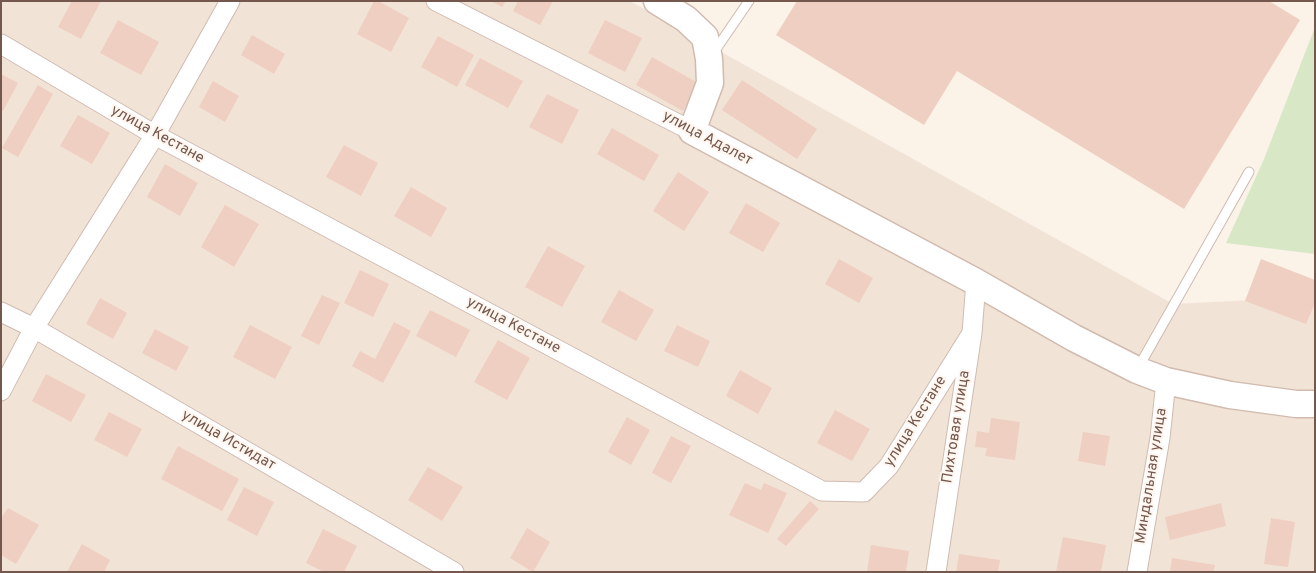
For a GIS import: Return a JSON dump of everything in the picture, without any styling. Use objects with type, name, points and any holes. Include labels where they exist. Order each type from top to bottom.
[{"type":"street","points":[[1,391],[34,328],[155,135],[230,1]]},
{"type":"street","name":"улица Адалет","points":[[436,1],[692,131],[976,282],[1074,338],[1137,370],[1166,381],[1230,394],[1296,404],[1315,404]]},
{"type":"street","points":[[657,1],[686,19],[704,37],[709,58],[710,83],[692,131]]},
{"type":"street","name":"улица Кестане","points":[[1,44],[155,135],[822,491],[864,492],[889,466],[972,333]]},
{"type":"street","name":"Пихтовая улица","points":[[936,572],[972,333],[976,282]]},
{"type":"street","name":"улица Истидат","points":[[1,312],[34,328],[454,572]]},
{"type":"street","name":"Миндальная улица","points":[[1137,572],[1160,438],[1166,381]]},
{"type":"lane","points":[[709,58],[748,1]]},
{"type":"lane","points":[[1137,370],[1250,172]]},
{"type":"shaded area","points":[[1,1],[630,1],[1173,304],[1315,297],[1315,572],[1,572]]},
{"type":"green space","points":[[1315,27],[1315,254],[1226,243],[1264,159]]},
{"type":"building","points":[[72,1],[101,1],[81,39],[58,27]]},
{"type":"building","points":[[374,1],[378,1],[409,18],[391,52],[357,34]]},
{"type":"building","points":[[491,1],[506,1],[502,7]]},
{"type":"building","points":[[518,1],[553,1],[540,25],[513,11]]},
{"type":"building","points":[[797,1],[1269,1],[1300,20],[1184,209],[957,71],[924,125],[776,35]]},
{"type":"building","points":[[118,20],[159,42],[141,75],[100,53]]},
{"type":"building","points":[[605,20],[642,38],[625,72],[588,53]]},
{"type":"building","points":[[252,35],[285,54],[274,74],[241,55]]},
{"type":"building","points":[[438,36],[474,55],[457,87],[421,67]]},
{"type":"building","points":[[652,57],[698,83],[683,111],[636,85]]},
{"type":"building","points":[[480,58],[523,81],[508,108],[465,85]]},
{"type":"building","points":[[1,74],[18,83],[3,111],[1,110]]},
{"type":"building","points":[[742,80],[817,129],[797,159],[722,110]]},
{"type":"building","points":[[213,81],[239,96],[225,122],[199,107]]},
{"type":"building","points":[[38,85],[53,94],[18,157],[2,148]]},
{"type":"building","points":[[547,94],[579,110],[562,144],[529,127]]},
{"type":"building","points":[[78,115],[110,133],[92,164],[60,146]]},
{"type":"building","points":[[612,128],[659,155],[644,181],[597,154]]},
{"type":"building","points":[[344,145],[378,163],[361,196],[326,177]]},
{"type":"building","points":[[165,164],[198,183],[180,216],[147,197]]},
{"type":"building","points":[[678,172],[709,192],[684,231],[653,211]]},
{"type":"building","points":[[411,187],[447,208],[431,237],[394,216]]},
{"type":"building","points":[[746,203],[780,223],[763,252],[729,233]]},
{"type":"building","points":[[225,205],[259,224],[234,267],[201,247]]},
{"type":"building","points":[[548,246],[585,266],[562,307],[525,287]]},
{"type":"building","points":[[839,259],[873,278],[859,303],[825,284]]},
{"type":"building","points":[[1261,259],[1315,280],[1315,303],[1306,324],[1245,301]]},
{"type":"building","points":[[360,270],[389,284],[373,317],[344,303]]},
{"type":"building","points":[[619,290],[654,310],[636,341],[601,322]]},
{"type":"building","points":[[322,295],[340,303],[319,345],[301,336]]},
{"type":"building","points":[[100,298],[127,313],[113,339],[86,324]]},
{"type":"building","points":[[430,310],[470,330],[456,357],[416,336]]},
{"type":"building","points":[[394,322],[411,331],[383,383],[352,366],[360,351],[375,359]]},
{"type":"building","points":[[250,325],[292,347],[275,379],[233,357]]},
{"type":"building","points":[[677,325],[710,341],[698,367],[664,351]]},
{"type":"building","points":[[155,329],[189,347],[176,371],[142,353]]},
{"type":"building","points":[[498,340],[530,358],[507,400],[474,382]]},
{"type":"building","points":[[740,370],[772,388],[758,414],[726,396]]},
{"type":"building","points":[[46,374],[86,395],[71,422],[32,401]]},
{"type":"building","points":[[835,410],[870,429],[852,461],[817,443]]},
{"type":"building","points":[[109,412],[142,429],[127,457],[94,440]]},
{"type":"building","points":[[627,417],[650,430],[631,465],[608,452]]},
{"type":"building","points":[[991,418],[1020,422],[1015,460],[985,456],[987,448],[975,447],[977,431],[989,433]]},
{"type":"building","points":[[1083,432],[1110,436],[1105,466],[1078,461]]},
{"type":"building","points":[[671,436],[691,446],[671,483],[652,473]]},
{"type":"building","points":[[178,446],[239,479],[222,511],[161,479]]},
{"type":"building","points":[[428,467],[463,487],[442,521],[408,500]]},
{"type":"building","points":[[745,483],[761,490],[764,483],[787,493],[768,533],[729,515]]},
{"type":"building","points":[[244,487],[274,502],[257,536],[227,520]]},
{"type":"building","points":[[810,501],[819,509],[786,546],[777,539]]},
{"type":"building","points":[[1221,503],[1226,526],[1170,540],[1165,517]]},
{"type":"building","points":[[8,508],[39,525],[16,564],[1,555],[1,518]]},
{"type":"building","points":[[1271,518],[1295,522],[1288,567],[1264,564]]},
{"type":"building","points":[[527,528],[550,542],[533,572],[510,558]]},
{"type":"building","points":[[323,529],[357,546],[344,572],[324,572],[306,563]]},
{"type":"building","points":[[1063,537],[1106,545],[1101,572],[1056,572]]},
{"type":"building","points":[[82,544],[110,560],[104,572],[67,572]]},
{"type":"building","points":[[871,545],[909,551],[906,572],[867,572]]},
{"type":"building","points":[[959,554],[1000,560],[998,572],[956,572]]},
{"type":"building","points":[[1172,558],[1215,565],[1213,572],[1170,572]]}]
